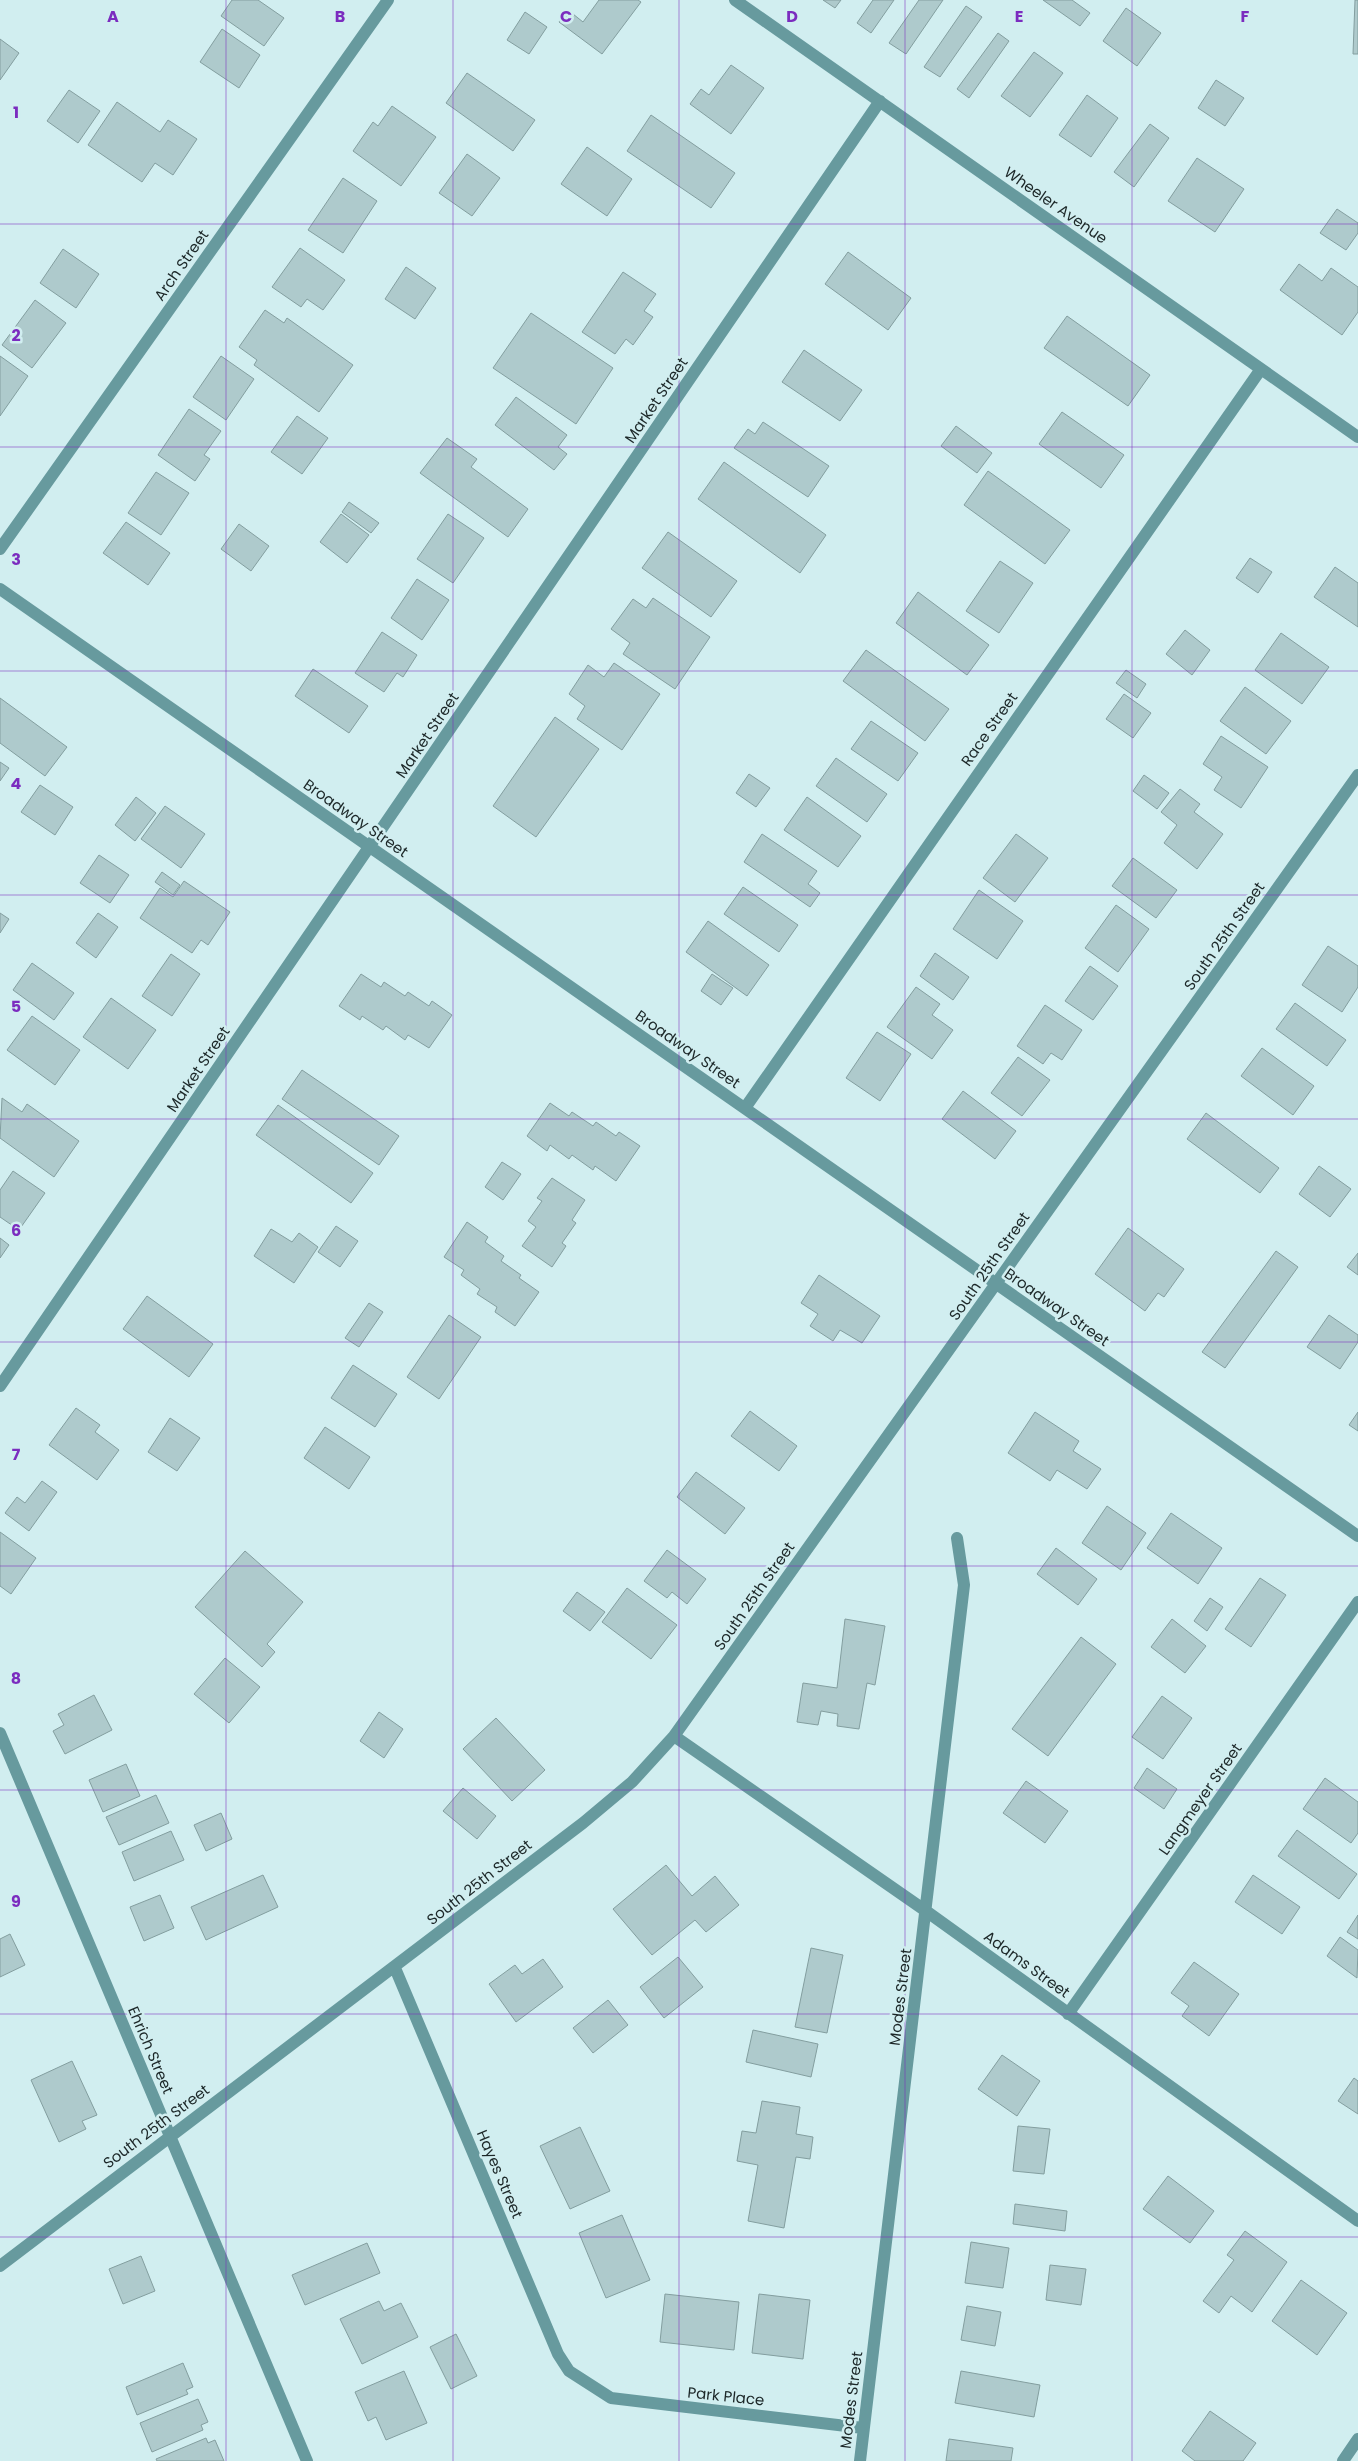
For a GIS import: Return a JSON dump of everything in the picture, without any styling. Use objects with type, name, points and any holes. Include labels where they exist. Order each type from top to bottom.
[{"type":"street","name":"Arch Street","points":[[0,549],[388,0]]},
{"type":"street","name":"Wheeler Avenue","points":[[735,0],[1358,437]]},
{"type":"street","name":"Market Street","points":[[0,1386],[880,101]]},
{"type":"street","name":"Race Street","points":[[745,1108],[1261,369]]},
{"type":"street","name":"Broadway Street","points":[[0,589],[1358,1536]]},
{"type":"street","name":"South 25th Street","points":[[0,2266],[169,2136],[395,1968],[583,1823],[632,1782],[674,1736],[1358,775]]},
{"type":"street","name":"Modes Street","points":[[860,2461],[964,1585],[957,1538]]},
{"type":"street","name":"Langmeyer Street","points":[[1068,2014],[1358,1602]]},
{"type":"street","name":"Ehrich Street","points":[[0,1733],[307,2461]]},
{"type":"street","name":"Adams Street","points":[[674,1736],[926,1911],[1358,2221]]},
{"type":"street","name":"Hayes Street","points":[[395,1968],[558,2354],[569,2371],[588,2384]]},
{"type":"street","name":"Park Place","points":[[588,2384],[612,2398],[640,2403],[864,2428]]},
{"type":"street","points":[[1343,2461],[1358,2439]]},
{"type":"building","points":[[232,0],[258,0],[284,18],[264,46],[221,16]]},
{"type":"building","points":[[599,0],[638,0],[641,2],[602,54],[559,22],[568,10],[583,22]]},
{"type":"building","points":[[823,0],[841,0],[835,8]]},
{"type":"building","points":[[873,0],[894,0],[871,33],[857,23]]},
{"type":"building","points":[[919,0],[943,0],[906,54],[889,43]]},
{"type":"building","points":[[1043,0],[1072,0],[1090,13],[1080,26]]},
{"type":"building","points":[[1355,0],[1358,0],[1358,54],[1353,54]]},
{"type":"building","points":[[966,6],[982,17],[940,77],[924,67]]},
{"type":"building","points":[[1126,8],[1161,33],[1137,66],[1103,41]]},
{"type":"building","points":[[525,12],[547,27],[529,54],[507,40]]},
{"type":"building","points":[[222,29],[260,55],[239,88],[200,62]]},
{"type":"building","points":[[998,33],[1009,41],[969,98],[957,89]]},
{"type":"building","points":[[0,39],[19,53],[0,80]]},
{"type":"building","points":[[1034,52],[1063,73],[1030,117],[1001,96]]},
{"type":"building","points":[[731,65],[764,88],[731,134],[690,104],[701,89],[709,95]]},
{"type":"building","points":[[467,73],[535,120],[513,151],[446,103]]},
{"type":"building","points":[[1216,80],[1244,98],[1225,126],[1198,108]]},
{"type":"building","points":[[69,90],[100,111],[78,143],[47,121]]},
{"type":"building","points":[[1087,95],[1118,118],[1091,157],[1059,135]]},
{"type":"building","points":[[117,102],[160,132],[168,120],[197,139],[173,175],[155,163],[142,182],[88,145]]},
{"type":"building","points":[[392,106],[436,137],[401,186],[353,151],[373,122],[378,126]]},
{"type":"building","points":[[651,115],[735,173],[711,208],[627,151]]},
{"type":"building","points":[[1150,124],[1169,138],[1134,187],[1114,172]]},
{"type":"building","points":[[587,147],[632,179],[607,216],[561,184]]},
{"type":"building","points":[[467,154],[500,178],[472,216],[439,193]]},
{"type":"building","points":[[1197,158],[1244,189],[1215,232],[1168,201]]},
{"type":"building","points":[[343,178],[377,201],[343,253],[308,230]]},
{"type":"building","points":[[1337,209],[1358,223],[1358,233],[1346,250],[1320,233]]},
{"type":"building","points":[[300,248],[345,280],[323,310],[307,299],[301,307],[272,287]]},
{"type":"building","points":[[63,249],[99,274],[76,308],[40,283]]},
{"type":"building","points":[[848,252],[911,298],[888,330],[825,284]]},
{"type":"building","points":[[1299,264],[1322,281],[1331,268],[1358,287],[1358,312],[1342,335],[1280,290]]},
{"type":"building","points":[[406,267],[436,288],[415,319],[385,299]]},
{"type":"building","points":[[623,272],[656,294],[644,311],[653,317],[633,345],[626,339],[615,354],[582,332]]},
{"type":"building","points":[[35,300],[66,323],[32,368],[2,345]]},
{"type":"building","points":[[265,310],[284,323],[287,318],[353,365],[319,412],[254,365],[257,360],[239,347]]},
{"type":"building","points":[[531,313],[613,368],[576,424],[493,368]]},
{"type":"building","points":[[1067,316],[1150,375],[1128,406],[1044,348]]},
{"type":"building","points":[[804,350],[862,390],[840,421],[782,382]]},
{"type":"building","points":[[0,356],[28,376],[0,416]]},
{"type":"building","points":[[221,356],[254,379],[226,420],[193,397]]},
{"type":"building","points":[[516,397],[567,435],[558,447],[567,454],[554,470],[495,425]]},
{"type":"building","points":[[189,409],[221,431],[204,455],[210,459],[195,481],[158,455]]},
{"type":"building","points":[[1062,412],[1124,455],[1101,488],[1039,444]]},
{"type":"building","points":[[297,416],[328,438],[302,474],[271,452]]},
{"type":"building","points":[[763,422],[829,466],[808,497],[734,448],[748,429],[755,434]]},
{"type":"building","points":[[956,426],[992,453],[977,473],[941,446]]},
{"type":"building","points":[[447,438],[477,459],[471,467],[528,509],[508,537],[420,473]]},
{"type":"building","points":[[724,462],[826,535],[800,573],[698,499]]},
{"type":"building","points":[[988,471],[1070,530],[1045,564],[964,505]]},
{"type":"building","points":[[156,472],[189,493],[161,535],[128,513]]},
{"type":"building","points":[[349,502],[379,523],[371,533],[342,512]]},
{"type":"building","points":[[341,514],[369,535],[347,563],[320,542]]},
{"type":"building","points":[[448,514],[484,538],[453,583],[417,559]]},
{"type":"building","points":[[126,522],[170,553],[148,585],[103,553]]},
{"type":"building","points":[[239,524],[269,546],[251,571],[221,549]]},
{"type":"building","points":[[668,532],[737,581],[711,617],[642,568]]},
{"type":"building","points":[[1250,558],[1272,572],[1258,593],[1236,578]]},
{"type":"building","points":[[1000,561],[1033,583],[999,633],[966,611]]},
{"type":"building","points":[[1335,567],[1358,583],[1358,627],[1314,597]]},
{"type":"building","points":[[417,579],[449,600],[422,640],[391,618]]},
{"type":"building","points":[[918,592],[989,645],[967,675],[896,623]]},
{"type":"building","points":[[653,598],[710,637],[675,689],[623,654],[630,643],[611,629],[633,599],[646,608]]},
{"type":"building","points":[[1185,630],[1210,650],[1192,675],[1166,654]]},
{"type":"building","points":[[382,632],[417,655],[403,677],[397,673],[384,692],[355,673]]},
{"type":"building","points":[[1281,633],[1329,667],[1302,704],[1255,670]]},
{"type":"building","points":[[866,650],[949,709],[925,741],[843,681]]},
{"type":"building","points":[[614,663],[660,694],[622,750],[577,719],[585,706],[569,694],[588,665],[604,677]]},
{"type":"building","points":[[313,669],[368,706],[349,733],[295,696]]},
{"type":"building","points":[[1126,670],[1146,684],[1137,698],[1116,683]]},
{"type":"building","points":[[1245,687],[1291,721],[1266,754],[1220,721]]},
{"type":"building","points":[[1124,694],[1151,713],[1133,738],[1106,719]]},
{"type":"building","points":[[0,698],[67,747],[45,776],[0,743]]},
{"type":"building","points":[[555,717],[599,749],[536,837],[493,806]]},
{"type":"building","points":[[871,721],[918,753],[898,781],[851,749]]},
{"type":"building","points":[[1221,736],[1268,767],[1241,808],[1214,790],[1222,777],[1203,764]]},
{"type":"building","points":[[836,758],[887,794],[867,822],[816,786]]},
{"type":"building","points":[[0,762],[9,768],[0,781]]},
{"type":"building","points":[[749,774],[770,788],[756,807],[736,793]]},
{"type":"building","points":[[1144,775],[1169,793],[1157,809],[1133,791]]},
{"type":"building","points":[[40,785],[73,807],[55,835],[21,812]]},
{"type":"building","points":[[1180,789],[1200,804],[1194,812],[1223,834],[1197,869],[1164,843],[1177,825],[1161,812]]},
{"type":"building","points":[[136,797],[156,813],[135,841],[115,825]]},
{"type":"building","points":[[807,797],[861,836],[838,867],[784,830]]},
{"type":"building","points":[[165,806],[205,834],[181,868],[141,839]]},
{"type":"building","points":[[762,834],[817,871],[808,884],[820,893],[810,907],[744,862]]},
{"type":"building","points":[[1016,834],[1048,858],[1015,902],[983,878]]},
{"type":"building","points":[[99,855],[129,875],[110,903],[80,883]]},
{"type":"building","points":[[1133,858],[1177,890],[1156,918],[1112,886]]},
{"type":"building","points":[[162,872],[180,885],[173,895],[155,882]]},
{"type":"building","points":[[184,881],[230,912],[208,945],[201,940],[192,953],[140,918],[160,888],[173,897]]},
{"type":"building","points":[[743,887],[798,925],[779,952],[724,914]]},
{"type":"building","points":[[979,890],[1023,921],[997,959],[953,929]]},
{"type":"building","points":[[1116,905],[1149,929],[1118,972],[1085,948]]},
{"type":"building","points":[[0,913],[9,919],[0,933]]},
{"type":"building","points":[[98,913],[118,927],[96,958],[76,943]]},
{"type":"building","points":[[708,921],[769,965],[747,996],[686,952]]},
{"type":"building","points":[[1328,946],[1358,966],[1358,987],[1342,1012],[1302,985]]},
{"type":"building","points":[[935,953],[969,977],[953,1000],[920,976]]},
{"type":"building","points":[[171,954],[200,974],[172,1016],[142,996]]},
{"type":"building","points":[[32,963],[74,993],[54,1020],[13,990]]},
{"type":"building","points":[[1090,966],[1118,986],[1093,1020],[1065,1001]]},
{"type":"building","points":[[361,974],[381,987],[384,982],[405,996],[408,992],[429,1006],[432,1001],[452,1015],[429,1048],[408,1035],[405,1040],[386,1026],[383,1030],[362,1016],[360,1020],[339,1006]]},
{"type":"building","points":[[712,974],[733,988],[721,1005],[701,991]]},
{"type":"building","points":[[916,987],[940,1004],[932,1015],[953,1030],[932,1059],[887,1027]]},
{"type":"building","points":[[111,998],[156,1030],[128,1069],[83,1037]]},
{"type":"building","points":[[1295,1003],[1346,1040],[1327,1066],[1276,1029]]},
{"type":"building","points":[[1045,1005],[1082,1030],[1062,1060],[1051,1053],[1043,1064],[1017,1046]]},
{"type":"building","points":[[32,1016],[80,1050],[55,1085],[7,1050]]},
{"type":"building","points":[[877,1032],[911,1054],[880,1101],[846,1078]]},
{"type":"building","points":[[1262,1048],[1314,1086],[1293,1115],[1241,1076]]},
{"type":"building","points":[[1018,1057],[1050,1080],[1022,1116],[991,1093]]},
{"type":"building","points":[[302,1070],[399,1136],[379,1165],[282,1099]]},
{"type":"building","points":[[963,1091],[1016,1131],[995,1159],[942,1119]]},
{"type":"building","points":[[2,1098],[22,1112],[27,1104],[79,1141],[54,1177],[0,1138]]},
{"type":"building","points":[[550,1103],[569,1116],[572,1112],[593,1126],[596,1122],[616,1136],[619,1132],[640,1146],[616,1181],[595,1166],[593,1170],[572,1155],[569,1159],[550,1145],[547,1151],[527,1136]]},
{"type":"building","points":[[278,1105],[373,1173],[351,1203],[256,1135]]},
{"type":"building","points":[[1206,1113],[1279,1168],[1260,1193],[1187,1139]]},
{"type":"building","points":[[502,1162],[521,1174],[503,1200],[485,1187]]},
{"type":"building","points":[[1319,1166],[1351,1189],[1330,1217],[1299,1194]]},
{"type":"building","points":[[13,1171],[45,1193],[19,1230],[0,1217],[0,1190]]},
{"type":"building","points":[[552,1178],[585,1200],[572,1220],[576,1223],[562,1243],[566,1246],[552,1267],[522,1246],[536,1227],[528,1221],[542,1201],[537,1198]]},
{"type":"building","points":[[467,1222],[488,1237],[485,1242],[504,1256],[501,1261],[521,1275],[519,1278],[539,1292],[515,1326],[495,1312],[497,1307],[477,1294],[480,1289],[461,1275],[464,1270],[444,1257]]},
{"type":"building","points":[[336,1226],[358,1241],[340,1267],[318,1252]]},
{"type":"building","points":[[1128,1228],[1184,1269],[1164,1297],[1158,1293],[1145,1311],[1095,1274]]},
{"type":"building","points":[[271,1229],[292,1242],[299,1233],[318,1247],[294,1283],[254,1256]]},
{"type":"building","points":[[0,1238],[9,1245],[0,1258]]},
{"type":"building","points":[[1276,1251],[1298,1267],[1225,1368],[1202,1352]]},
{"type":"building","points":[[1358,1253],[1358,1275],[1347,1267]]},
{"type":"building","points":[[819,1275],[880,1316],[862,1343],[840,1330],[833,1341],[810,1326],[818,1314],[801,1303]]},
{"type":"building","points":[[147,1296],[213,1344],[189,1377],[123,1329]]},
{"type":"building","points":[[369,1303],[383,1312],[359,1347],[345,1338]]},
{"type":"building","points":[[449,1315],[481,1337],[439,1399],[407,1377]]},
{"type":"building","points":[[1329,1315],[1358,1335],[1358,1342],[1340,1369],[1307,1347]]},
{"type":"building","points":[[353,1365],[397,1394],[375,1427],[331,1398]]},
{"type":"building","points":[[76,1408],[100,1425],[95,1432],[119,1450],[97,1480],[49,1445]]},
{"type":"building","points":[[750,1411],[797,1446],[779,1471],[731,1436]]},
{"type":"building","points":[[1035,1412],[1079,1441],[1073,1451],[1101,1469],[1087,1489],[1057,1470],[1050,1481],[1008,1453]]},
{"type":"building","points":[[1358,1412],[1358,1431],[1349,1425]]},
{"type":"building","points":[[170,1418],[200,1438],[177,1471],[148,1452]]},
{"type":"building","points":[[325,1427],[370,1457],[349,1489],[304,1458]]},
{"type":"building","points":[[696,1472],[745,1508],[725,1534],[677,1497]]},
{"type":"building","points":[[42,1481],[57,1492],[29,1531],[5,1513],[17,1497],[25,1503]]},
{"type":"building","points":[[1107,1506],[1146,1533],[1121,1570],[1082,1543]]},
{"type":"building","points":[[1171,1513],[1222,1548],[1198,1584],[1147,1548]]},
{"type":"building","points":[[0,1532],[36,1558],[11,1594],[0,1586]]},
{"type":"building","points":[[1056,1548],[1097,1579],[1078,1605],[1037,1574]]},
{"type":"building","points":[[667,1550],[706,1579],[687,1604],[672,1592],[667,1598],[644,1581]]},
{"type":"building","points":[[245,1551],[303,1602],[267,1644],[275,1652],[262,1667],[195,1607]]},
{"type":"building","points":[[1260,1578],[1286,1595],[1251,1647],[1225,1629]]},
{"type":"building","points":[[627,1588],[677,1625],[651,1659],[602,1622]]},
{"type":"building","points":[[577,1592],[605,1612],[590,1631],[563,1611]]},
{"type":"building","points":[[1210,1598],[1223,1607],[1207,1631],[1194,1621]]},
{"type":"building","points":[[845,1619],[885,1626],[875,1685],[867,1683],[859,1729],[837,1726],[838,1714],[821,1711],[818,1725],[797,1722],[803,1683],[837,1688]]},
{"type":"building","points":[[1172,1619],[1206,1646],[1185,1673],[1151,1647]]},
{"type":"building","points":[[1081,1637],[1116,1664],[1048,1756],[1012,1729]]},
{"type":"building","points":[[225,1658],[260,1687],[229,1723],[194,1694]]},
{"type":"building","points":[[94,1695],[112,1730],[65,1754],[53,1731],[64,1725],[58,1714]]},
{"type":"building","points":[[1162,1696],[1192,1718],[1163,1759],[1132,1737]]},
{"type":"building","points":[[379,1712],[403,1729],[384,1758],[360,1741]]},
{"type":"building","points":[[496,1718],[545,1770],[512,1801],[463,1749]]},
{"type":"building","points":[[126,1764],[140,1796],[103,1812],[89,1780]]},
{"type":"building","points":[[1147,1768],[1177,1789],[1164,1809],[1134,1788]]},
{"type":"building","points":[[1325,1778],[1358,1802],[1358,1833],[1351,1843],[1303,1809]]},
{"type":"building","points":[[1026,1781],[1068,1811],[1045,1843],[1003,1813]]},
{"type":"building","points":[[463,1788],[496,1816],[477,1839],[443,1811]]},
{"type":"building","points":[[156,1795],[169,1823],[119,1845],[106,1817]]},
{"type":"building","points":[[221,1813],[232,1839],[206,1851],[194,1825]]},
{"type":"building","points":[[1297,1830],[1357,1874],[1339,1899],[1278,1856]]},
{"type":"building","points":[[171,1831],[184,1860],[134,1881],[122,1852]]},
{"type":"building","points":[[666,1865],[692,1896],[715,1876],[739,1905],[706,1932],[695,1920],[652,1955],[613,1909]]},
{"type":"building","points":[[263,1875],[278,1907],[206,1940],[191,1907]]},
{"type":"building","points":[[1253,1875],[1300,1907],[1282,1934],[1235,1902]]},
{"type":"building","points":[[160,1895],[174,1928],[144,1941],[130,1907]]},
{"type":"building","points":[[1358,1915],[1358,1939],[1347,1932]]},
{"type":"building","points":[[10,1934],[25,1965],[0,1977],[0,1939]]},
{"type":"building","points":[[1340,1937],[1358,1950],[1357,1978],[1327,1956]]},
{"type":"building","points":[[811,1948],[843,1955],[827,2033],[795,2027]]},
{"type":"building","points":[[678,1957],[703,1987],[664,2018],[640,1987]]},
{"type":"building","points":[[543,1959],[563,1987],[516,2022],[489,1984],[515,1965],[522,1974]]},
{"type":"building","points":[[1194,1962],[1239,1994],[1209,2036],[1182,2016],[1189,2006],[1171,1993]]},
{"type":"building","points":[[608,2000],[628,2025],[593,2053],[573,2028]]},
{"type":"building","points":[[753,2030],[818,2044],[811,2077],[746,2062]]},
{"type":"building","points":[[1002,2055],[1040,2081],[1017,2116],[978,2089]]},
{"type":"building","points":[[72,2061],[97,2115],[82,2121],[86,2129],[59,2142],[31,2080]]},
{"type":"building","points":[[1354,2078],[1358,2081],[1358,2114],[1338,2101]]},
{"type":"building","points":[[762,2101],[800,2107],[796,2134],[813,2137],[810,2159],[796,2157],[784,2228],[748,2221],[758,2165],[737,2161],[742,2131],[756,2133]]},
{"type":"building","points":[[1018,2126],[1050,2129],[1044,2174],[1013,2171]]},
{"type":"building","points":[[580,2127],[610,2191],[570,2209],[540,2146]]},
{"type":"building","points":[[1168,2176],[1214,2211],[1190,2243],[1143,2209]]},
{"type":"building","points":[[1015,2204],[1067,2211],[1065,2231],[1013,2224]]},
{"type":"building","points":[[622,2215],[650,2280],[606,2298],[579,2233]]},
{"type":"building","points":[[1245,2231],[1287,2262],[1252,2312],[1231,2296],[1219,2313],[1203,2301],[1234,2260],[1227,2255]]},
{"type":"building","points":[[971,2242],[1009,2248],[1003,2288],[965,2283]]},
{"type":"building","points":[[367,2243],[380,2273],[305,2305],[292,2275]]},
{"type":"building","points":[[141,2256],[155,2291],[123,2304],[109,2269]]},
{"type":"building","points":[[1050,2265],[1086,2269],[1081,2305],[1046,2300]]},
{"type":"building","points":[[1301,2280],[1347,2313],[1317,2355],[1272,2321]]},
{"type":"building","points":[[665,2294],[739,2302],[734,2350],[660,2342]]},
{"type":"building","points":[[759,2294],[810,2300],[803,2359],[752,2353]]},
{"type":"building","points":[[379,2301],[384,2311],[401,2303],[418,2337],[362,2364],[340,2319]]},
{"type":"building","points":[[967,2306],[1001,2312],[995,2346],[961,2340]]},
{"type":"building","points":[[456,2334],[477,2376],[451,2389],[430,2347]]},
{"type":"building","points":[[183,2363],[193,2387],[186,2390],[188,2394],[137,2415],[126,2387]]},
{"type":"building","points":[[404,2371],[427,2423],[386,2440],[376,2417],[368,2421],[355,2392]]},
{"type":"building","points":[[961,2371],[1040,2385],[1034,2417],[955,2403]]},
{"type":"building","points":[[198,2399],[208,2422],[201,2425],[203,2430],[152,2452],[140,2423]]},
{"type":"building","points":[[1210,2411],[1256,2443],[1243,2461],[1195,2461],[1182,2451]]},
{"type":"building","points":[[206,2438],[208,2443],[215,2440],[224,2461],[157,2461],[156,2459]]},
{"type":"building","points":[[949,2439],[1013,2448],[1011,2461],[946,2461]]}]
